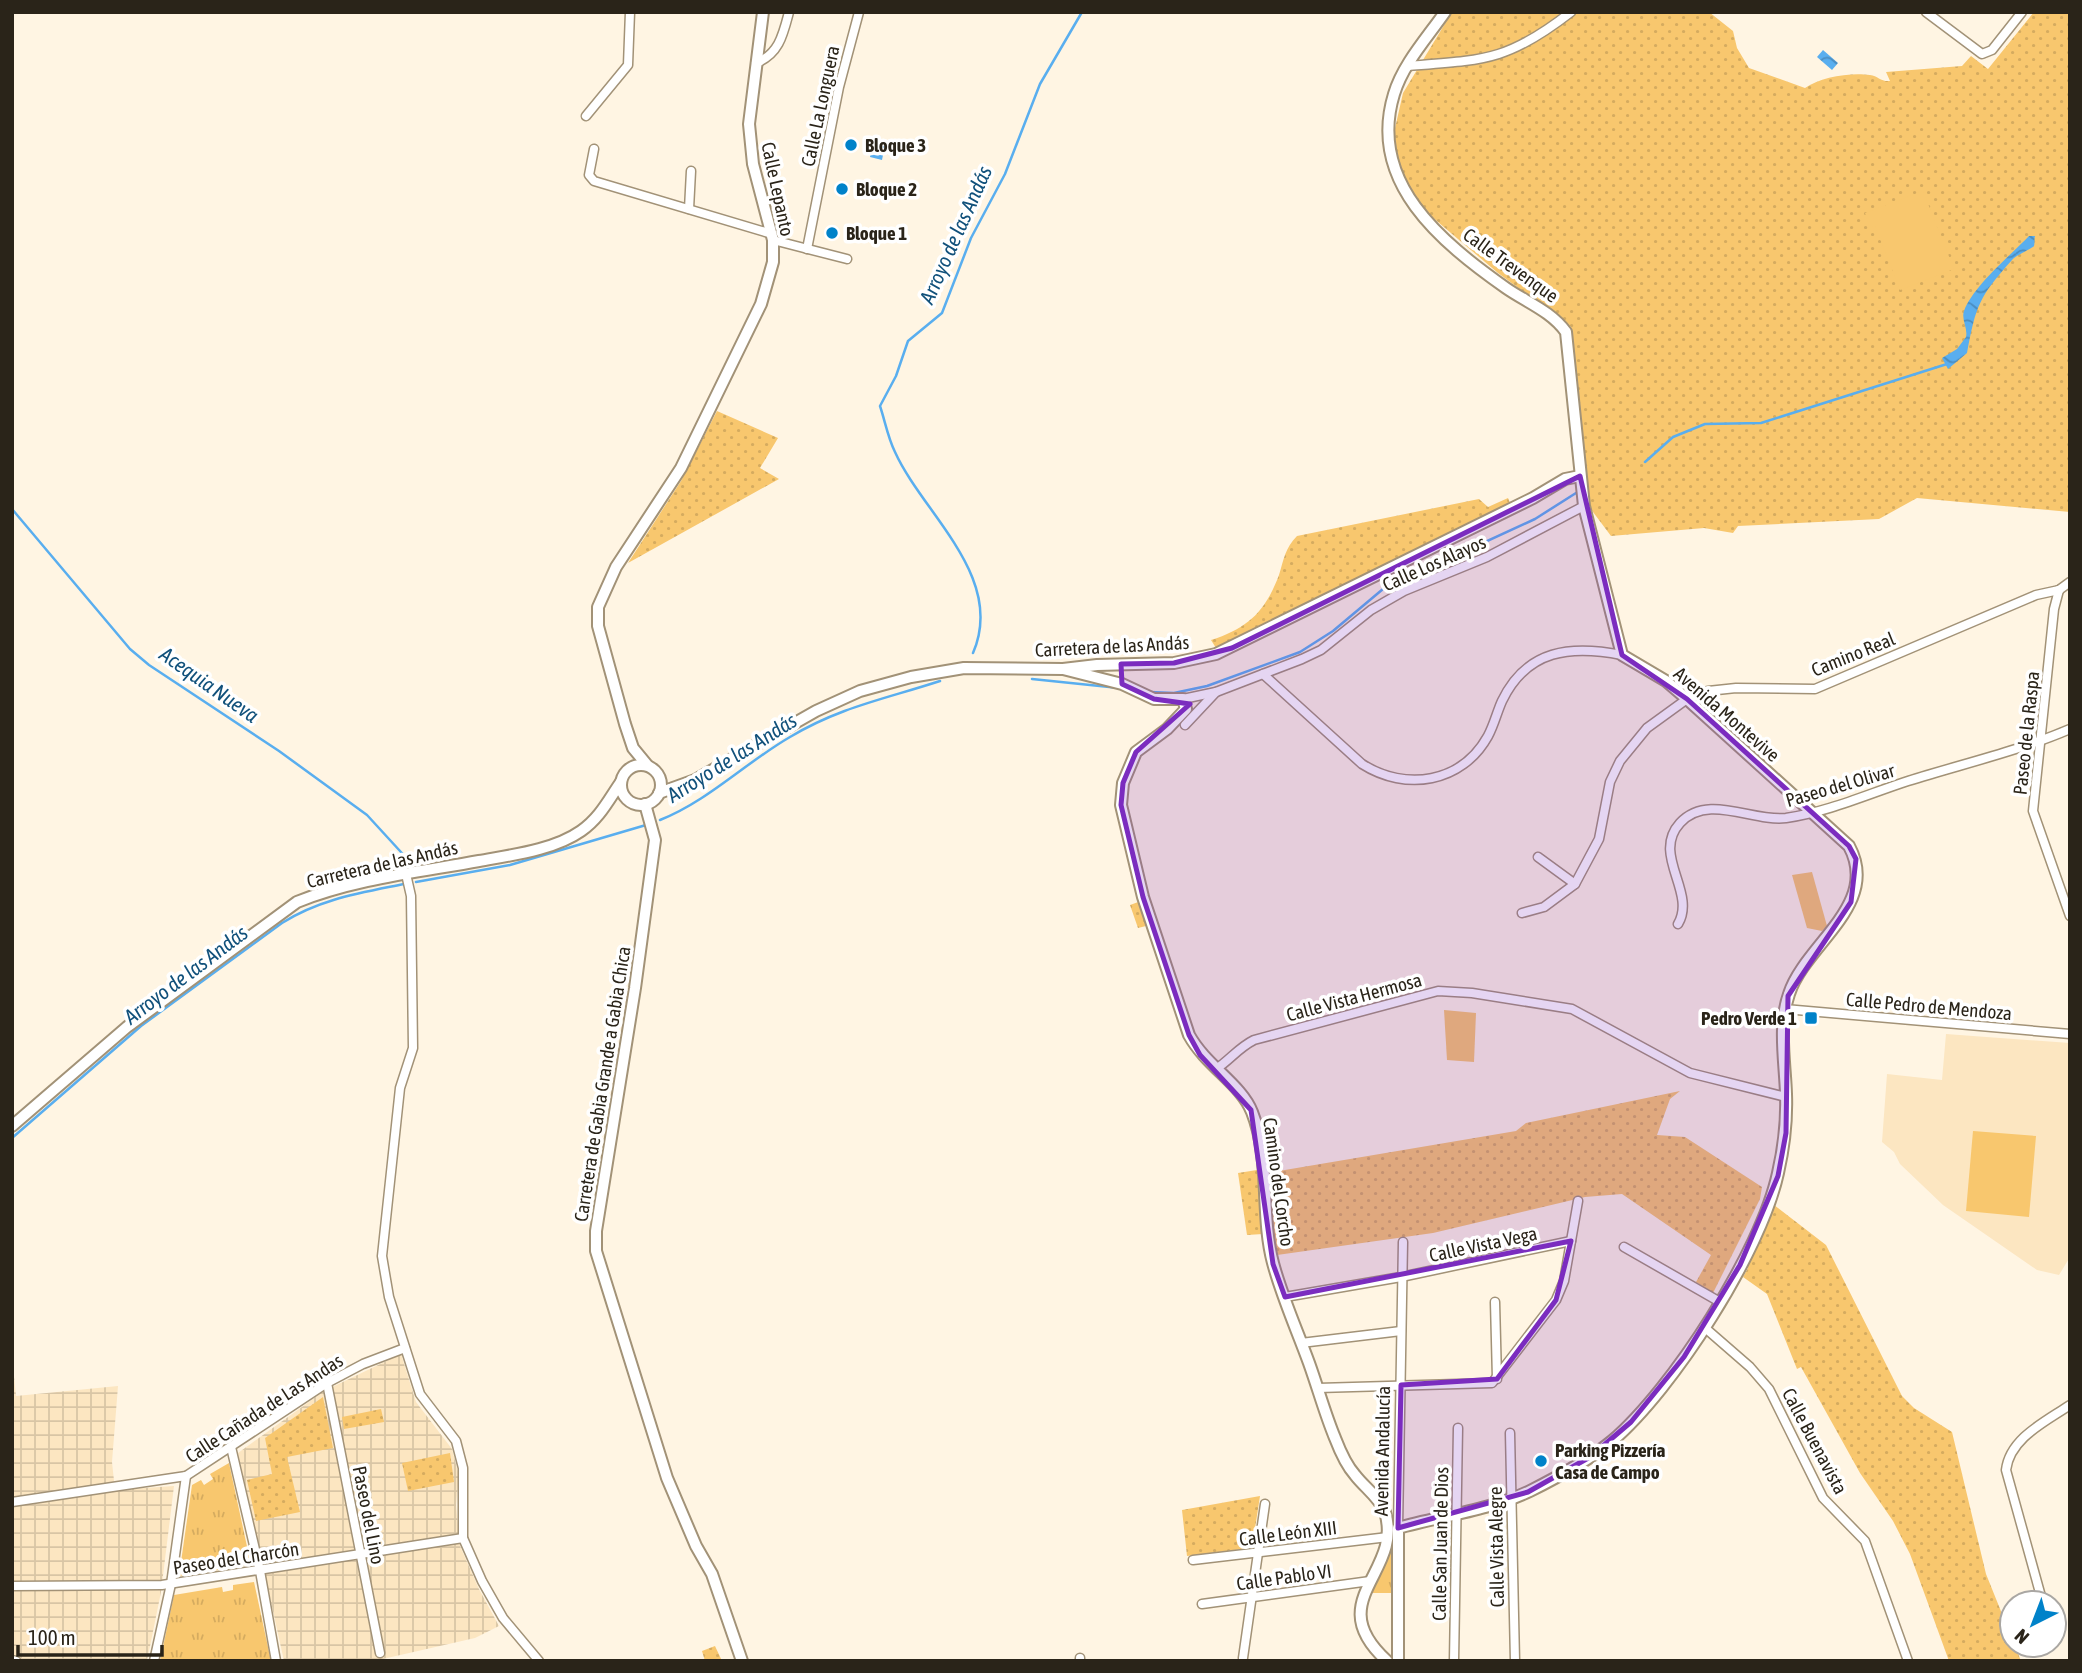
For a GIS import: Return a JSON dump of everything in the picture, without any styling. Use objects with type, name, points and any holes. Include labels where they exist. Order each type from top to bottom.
[{"type":"street","points":[[586,116],[628,65],[630,12]]},
{"type":"street","name":"Calle Lepanto","points":[[633,748],[598,626],[598,607],[616,567],[693,445],[761,304],[769,279],[773,237],[750,140],[763,12]]},
{"type":"street","points":[[756,63],[770,57],[779,45],[789,12]]},
{"type":"street","name":"Calle La Longuera","points":[[807,249],[839,87],[859,12]]},
{"type":"street","name":"Calle Trevenque","points":[[1445,12],[1408,66],[1394,93],[1387,132],[1389,155],[1400,186],[1425,220],[1471,261],[1554,319],[1566,332],[1584,506],[1622,655]]},
{"type":"street","points":[[1408,66],[1484,60],[1510,52],[1571,12]]},
{"type":"street","points":[[1926,12],[1982,54],[1992,50],[2022,12]]},
{"type":"street","points":[[594,149],[589,175],[594,181],[846,259]]},
{"type":"street","points":[[689,209],[691,171]]},
{"type":"street","name":"Carretera de las Andás","points":[[659,793],[695,780],[816,711],[860,691],[911,677],[964,668],[1063,669],[1097,664],[1174,663],[1216,654],[1533,498],[1565,479],[1580,476]]},
{"type":"street","name":"Calle Los Alayos","points":[[1263,674],[1321,650],[1371,610],[1404,591],[1487,557],[1584,506]]},
{"type":"street","points":[[2059,590],[2070,582]]},
{"type":"street","name":"Camino Real","points":[[1522,913],[1544,907],[1575,884],[1599,839],[1609,782],[1620,761],[1647,728],[1687,699],[1708,691],[1736,688],[1787,691],[1815,688],[2036,595],[2059,590]]},
{"type":"street","name":"Paseo de la Raspa","points":[[2059,590],[2054,609],[2040,740],[2035,821],[2070,916]]},
{"type":"street","points":[[2036,595],[2054,609]]},
{"type":"street","name":"Avenida Montevive","points":[[1263,674],[1362,764],[1378,774],[1412,781],[1432,778],[1464,766],[1489,734],[1512,684],[1538,661],[1572,649],[1591,649],[1622,655],[1666,681],[1687,699],[1849,846],[1856,859],[1858,873],[1851,902],[1793,982],[1785,1009],[1786,1133],[1778,1176],[1750,1244],[1720,1302],[1663,1387],[1612,1441],[1551,1480],[1510,1499],[1398,1528]]},
{"type":"street","points":[[1097,664],[1142,695],[1184,704]]},
{"type":"street","points":[[1121,664],[1121,681]]},
{"type":"street","points":[[1063,669],[1121,681]]},
{"type":"street","name":"Camino del Corcho","points":[[1180,723],[1184,704],[1196,697],[1263,674]]},
{"type":"street","name":"Camino del Corcho","points":[[1216,692],[1180,723],[1136,751],[1123,783],[1121,805],[1143,897],[1189,1035],[1200,1055],[1241,1094],[1251,1110],[1259,1134],[1267,1232],[1273,1264],[1335,1437],[1349,1467],[1382,1506],[1388,1537]]},
{"type":"street","points":[[1170,701],[1180,723]]},
{"type":"street","name":"Paseo del Olivar","points":[[1678,924],[1682,917],[1683,898],[1672,867],[1670,849],[1674,833],[1681,823],[1705,808],[1767,819],[1812,813],[2070,729]]},
{"type":"street","points":[[633,748],[659,776],[682,784]]},
{"type":"street","points":[[630,801],[623,793],[621,782],[630,768],[633,748]]},
{"type":"street","points":[[630,768],[647,765]]},
{"type":"street","points":[[610,802],[630,801],[645,804],[659,793],[659,776]]},
{"type":"street","name":"Carretera de las Andás","points":[[12,1126],[127,1027],[282,912],[316,894],[520,853],[568,838],[589,825],[610,802],[621,782]]},
{"type":"street","name":"Carretera de Gabia Grande a Gabia Chica","points":[[645,804],[655,840],[635,988],[596,1231],[596,1251],[667,1478],[696,1546],[712,1574],[742,1661]]},
{"type":"street","points":[[1538,857],[1575,884]]},
{"type":"street","points":[[406,874],[411,896],[413,1048],[400,1088],[382,1256],[389,1297],[420,1394],[456,1441],[463,1468],[463,1538],[503,1618],[538,1661]]},
{"type":"street","name":"Calle Vista Hermosa","points":[[1216,1069],[1228,1061],[1238,1048],[1254,1041],[1438,991],[1540,1002],[1572,1009],[1690,1073],[1786,1097]]},
{"type":"street","name":"Calle Pedro de Mendoza","points":[[1785,1009],[2070,1034]]},
{"type":"street","points":[[1318,1388],[1492,1383],[1556,1300],[1564,1281],[1578,1201]]},
{"type":"street","name":"Calle Vista Vega","points":[[1285,1297],[1401,1277],[1571,1241]]},
{"type":"street","name":"Avenida Andalucía","points":[[1398,1661],[1403,1242]]},
{"type":"street","points":[[1624,1247],[1720,1302]]},
{"type":"street","points":[[1495,1302],[1497,1379]]},
{"type":"street","name":"Calle Buenavista","points":[[1704,1327],[1750,1367],[1769,1389],[1823,1498],[1865,1541],[1908,1661]]},
{"type":"street","points":[[1301,1343],[1401,1331]]},
{"type":"street","name":"Calle Cañada de Las Andas","points":[[12,1502],[186,1476],[327,1383],[363,1364],[405,1348]]},
{"type":"street","name":"Paseo del Lino","points":[[327,1383],[380,1653]]},
{"type":"street","points":[[2039,1589],[2006,1470],[2008,1455],[2018,1442],[2070,1405]]},
{"type":"street","name":"Calle San Juan de Dios","points":[[1454,1661],[1458,1429]]},
{"type":"street","name":"Calle Vista Alegre","points":[[1510,1433],[1515,1661]]},
{"type":"street","points":[[231,1447],[260,1571],[276,1661]]},
{"type":"street","points":[[154,1661],[171,1584],[186,1476]]},
{"type":"street","points":[[1243,1658],[1265,1504]]},
{"type":"street","points":[[1387,1661],[1366,1633],[1361,1618],[1360,1601],[1383,1559],[1388,1537]]},
{"type":"street","name":"Calle León XIII","points":[[1193,1560],[1388,1537]]},
{"type":"street","name":"Paseo del Charcón","points":[[12,1586],[171,1584],[463,1538]]},
{"type":"street","name":"Calle Pablo VI","points":[[1202,1604],[1370,1581]]},
{"type":"highlighted area","points":[[1580,476],[1622,655],[1687,699],[1849,846],[1856,859],[1851,902],[1788,996],[1786,1133],[1778,1176],[1740,1265],[1684,1357],[1631,1422],[1590,1457],[1528,1492],[1398,1528],[1401,1385],[1497,1379],[1556,1300],[1571,1241],[1285,1297],[1273,1264],[1251,1110],[1200,1055],[1189,1035],[1143,897],[1121,805],[1123,783],[1136,752],[1190,704],[1154,699],[1122,684],[1121,664],[1174,663],[1232,648]]},
{"type":"shaded area","points":[[1946,1034],[2070,1043],[2070,1257],[2059,1275],[2037,1270],[1943,1205],[1900,1164],[1894,1152],[1882,1142],[1887,1074],[1942,1080]]},
{"type":"shaded area","points":[[401,1354],[416,1402],[452,1449],[459,1476],[456,1505],[460,1546],[499,1626],[475,1638],[374,1661],[284,1661],[238,1453],[324,1391]]},
{"type":"shaded area","points":[[12,1356],[16,1396],[118,1386],[112,1462],[115,1490],[174,1486],[161,1592],[147,1661],[12,1661]]},
{"type":"green space","points":[[1452,12],[1709,12],[1733,31],[1737,48],[1749,68],[1805,88],[1827,78],[1845,75],[1870,75],[1890,81],[1886,72],[1962,66],[1971,56],[1988,69],[2034,12],[2070,12],[2070,512],[1917,498],[1879,519],[1738,526],[1733,533],[1704,528],[1611,536],[1590,508],[1571,327],[1498,273],[1425,211],[1402,174],[1393,137],[1403,93]]},
{"type":"green space","points":[[1923,191],[1954,269],[1900,290],[1875,226],[1870,228],[1865,213]]},
{"type":"green space","points":[[717,411],[778,438],[760,468],[779,479],[628,563],[681,481]]},
{"type":"green space","points":[[1508,498],[1510,503],[1238,639],[1216,648],[1211,640],[1245,624],[1261,609],[1274,588],[1287,549],[1297,536],[1479,499],[1488,507]]},
{"type":"green space","points":[[1812,872],[1827,926],[1822,931],[1807,928],[1792,875]]},
{"type":"green space","points":[[1141,901],[1146,926],[1138,928],[1130,905]]},
{"type":"green space","points":[[1444,1010],[1476,1013],[1474,1062],[1447,1060]]},
{"type":"green space","points":[[1680,1091],[1670,1099],[1657,1135],[1685,1137],[1762,1187],[1760,1199],[1713,1293],[1696,1282],[1711,1255],[1622,1194],[1585,1197],[1433,1233],[1277,1255],[1270,1215],[1267,1173],[1516,1131],[1526,1123]]},
{"type":"green space","points":[[1973,1131],[2036,1136],[2029,1217],[1966,1211]]},
{"type":"green space","points":[[1257,1170],[1263,1234],[1247,1235],[1238,1173]]},
{"type":"green space","points":[[1774,1205],[1826,1245],[1902,1396],[1914,1408],[1952,1432],[1986,1574],[1998,1604],[1998,1659],[2021,1661],[1949,1661],[1910,1554],[1893,1521],[1860,1473],[1801,1367],[1797,1369],[1767,1294],[1743,1277],[1748,1268],[1745,1265]]},
{"type":"green space","points":[[323,1397],[333,1448],[287,1457],[300,1512],[256,1521],[247,1480],[272,1474],[265,1438]]},
{"type":"green space","points":[[381,1409],[384,1422],[344,1429],[342,1417]]},
{"type":"green space","points":[[450,1453],[454,1482],[408,1491],[402,1463]]},
{"type":"green space","points":[[229,1463],[251,1565],[179,1576],[192,1485],[201,1480],[204,1485],[213,1479],[210,1474]]},
{"type":"green space","points":[[1260,1496],[1252,1548],[1187,1556],[1182,1510]]},
{"type":"green space","points":[[1398,1528],[1398,1593],[1363,1593],[1388,1530]]},
{"type":"green space","points":[[254,1582],[271,1661],[160,1661],[174,1595],[222,1587],[223,1592],[233,1590],[233,1585]]},
{"type":"green space","points":[[715,1646],[722,1661],[705,1661],[702,1651]]},
{"type":"water","points":[[1823,50],[1838,63],[1832,70],[1817,57]]},
{"type":"water","points":[[874,138],[886,140],[882,160],[870,157]]},
{"type":"water","points":[[2029,236],[2035,236],[2034,246],[2014,258],[1992,283],[1976,312],[1967,353],[1948,369],[1942,358],[1957,349],[1966,337],[1963,314],[1975,291]]},
{"type":"waterway","name":"Arroyo de las Andás","points":[[973,653],[980,625],[979,598],[970,572],[957,547],[895,452],[880,406],[896,376],[908,341],[942,313],[971,238],[1005,174],[1040,84],[1082,12]]},
{"type":"waterway","points":[[1645,462],[1673,437],[1705,424],[1761,423],[1947,364]]},
{"type":"waterway","points":[[1150,692],[1174,693],[1207,686],[1300,652],[1333,631],[1383,589],[1535,519],[1576,493]]},
{"type":"waterway","name":"Acequia Nueva","points":[[12,509],[130,649],[149,665],[279,751],[367,815],[411,863]]},
{"type":"waterway","points":[[1032,679],[1119,688]]},
{"type":"waterway","name":"Arroyo de las Andás","points":[[660,820],[694,803],[773,747],[827,718],[940,681]]},
{"type":"waterway","name":"Arroyo de las Andás","points":[[416,882],[510,865],[646,825]]},
{"type":"waterway","name":"Arroyo de las Andás","points":[[12,1138],[141,1026],[282,923],[326,902],[404,884]]},
{"type":"place","name":"Bloque 3","points":[[851,145]]},
{"type":"place","name":"Bloque 2","points":[[842,189]]},
{"type":"place","name":"Bloque 1","points":[[832,233]]},
{"type":"place","name":"Pedro Verde 1","points":[[1811,1018]]},
{"type":"place","name":"Parking Pizzería Casa de Campo","points":[[1541,1461]]}]
